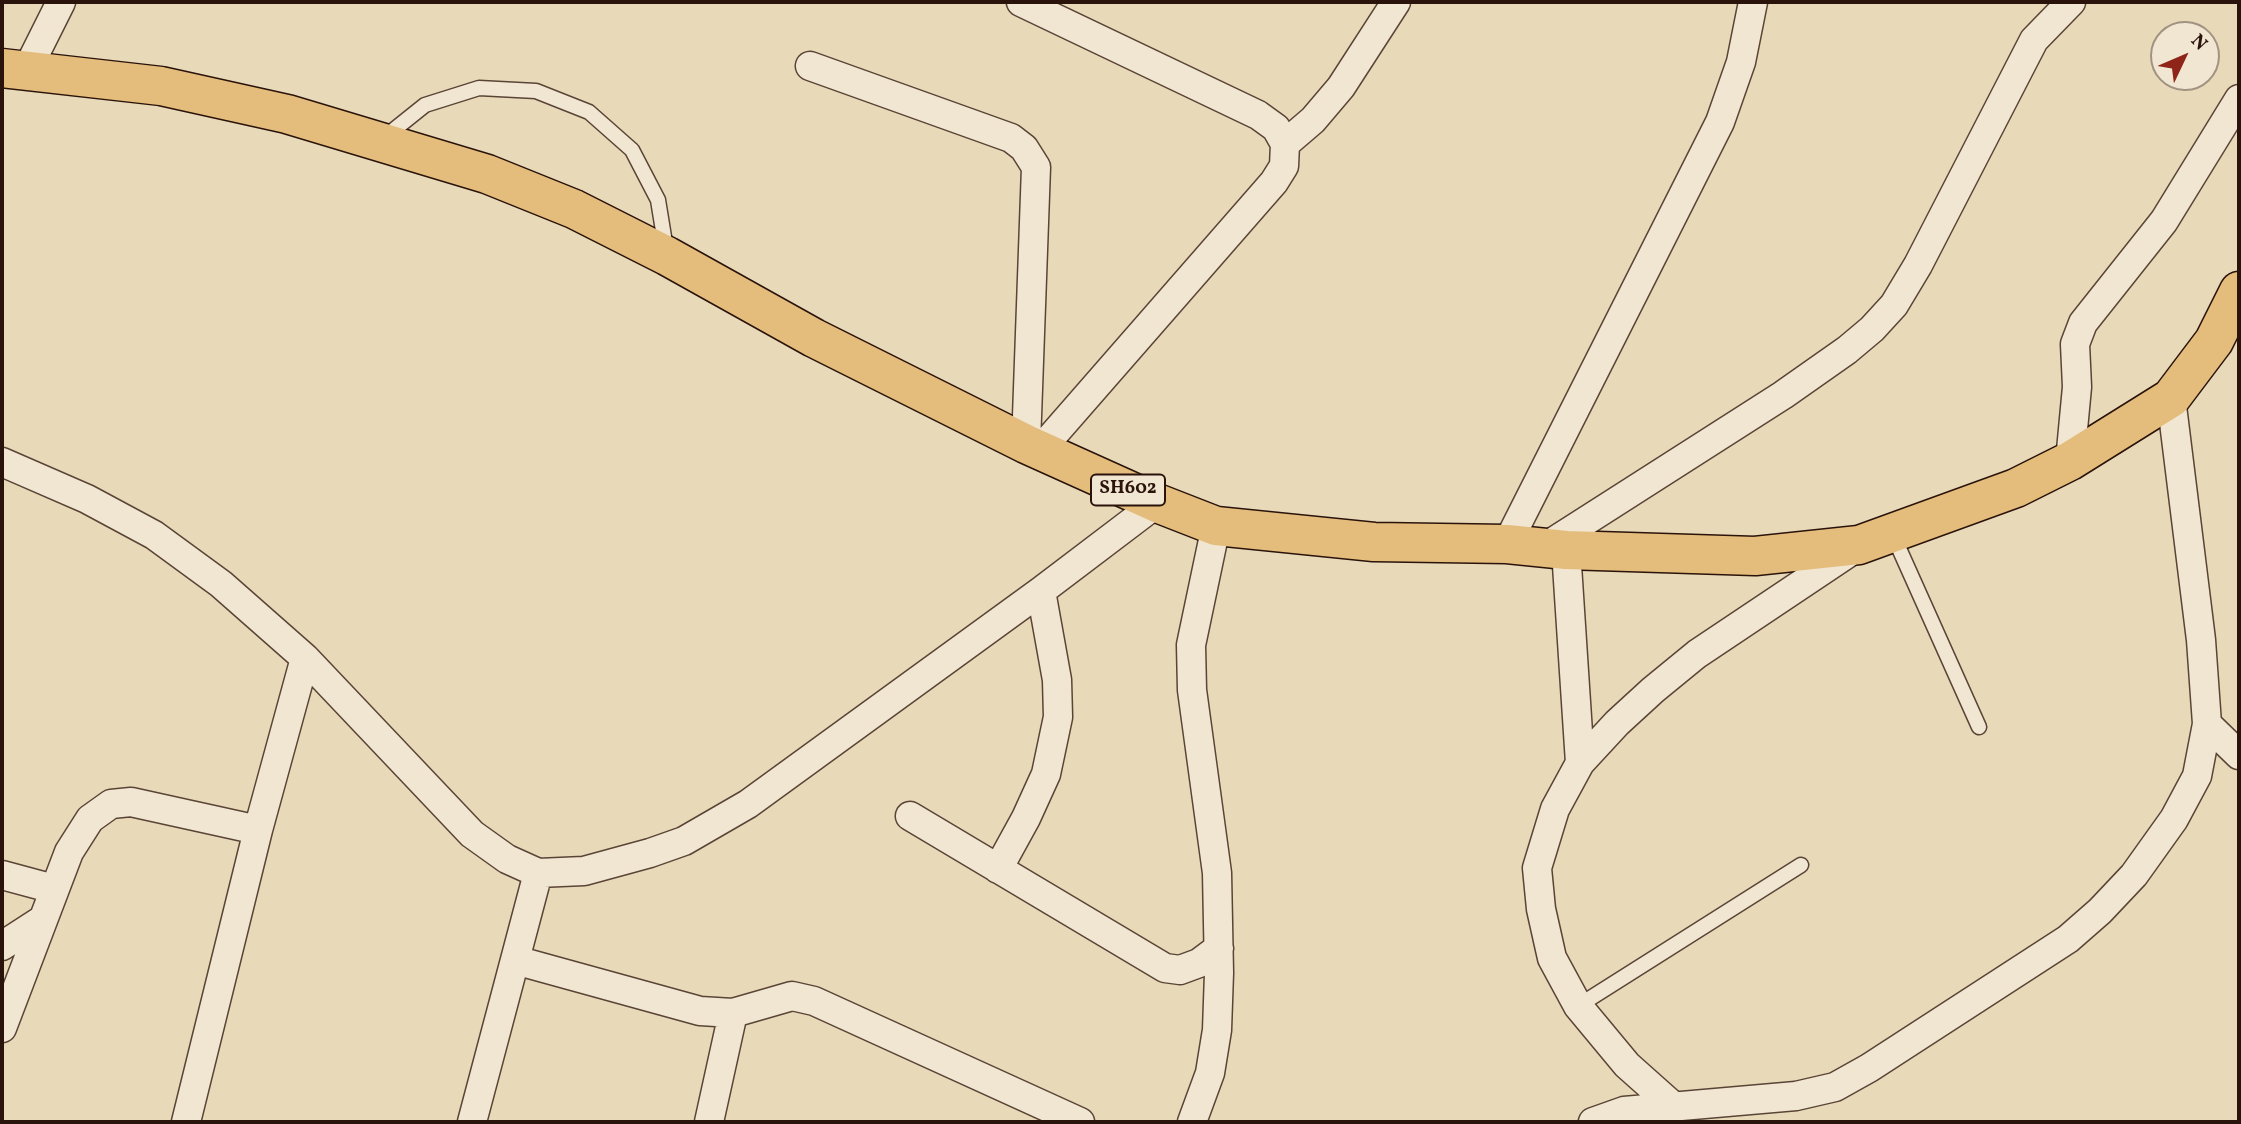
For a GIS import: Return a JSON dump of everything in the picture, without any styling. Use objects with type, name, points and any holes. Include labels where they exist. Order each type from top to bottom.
[{"type":"main road","name":"SH602","points":[[14,69],[161,86],[287,114],[381,140],[487,174],[574,209],[667,256],[814,338],[1033,447],[1157,503],[1216,526],[1374,542],[1755,556],[1876,539],[2016,488],[2070,461],[2171,398],[2214,341],[2239,291]]},
{"type":"street","points":[[14,69],[61,2]]},
{"type":"street","points":[[1021,2],[1258,115],[1276,128],[1285,144],[1284,166],[1274,181],[1033,447]]},
{"type":"street","points":[[1285,144],[1313,120],[1341,87],[1395,2]]},
{"type":"street","points":[[1580,763],[1538,548],[1720,122],[1741,62],[1753,2]]},
{"type":"street","points":[[1538,548],[1783,395],[1872,329],[1894,305],[1918,265],[2034,40],[2071,2]]},
{"type":"street","points":[[810,66],[1011,138],[1024,148],[1036,167],[1033,447]]},
{"type":"street","points":[[2070,461],[2077,387],[2075,344],[2083,323],[2164,220],[2239,99]]},
{"type":"street","points":[[1593,1122],[1624,1111],[1796,1096],[1835,1087],[1869,1068],[2068,939],[2100,911],[2134,875],[2174,819],[2197,776],[2207,724],[2201,640],[2171,398]]},
{"type":"street","points":[[2,462],[87,499],[154,535],[221,584],[305,658],[472,834],[507,859],[538,873],[584,871],[650,853],[684,841],[748,804],[1041,591],[1157,503]]},
{"type":"street","points":[[1192,1122],[1210,1073],[1217,1030],[1217,873],[1192,690],[1191,656],[1197,610],[1216,526]]},
{"type":"street","points":[[1673,1106],[1627,1065],[1578,1006],[1552,958],[1541,909],[1537,869],[1555,809],[1580,763],[1617,723],[1697,654],[1876,539]]},
{"type":"street","points":[[998,869],[1046,774],[1058,717],[1057,680],[1041,591]]},
{"type":"street","points":[[186,1122],[258,830],[305,658]]},
{"type":"street","points":[[2207,724],[2239,755]]},
{"type":"street","points":[[2,1028],[69,852],[90,818],[111,804],[131,802],[258,830]]},
{"type":"street","points":[[910,816],[1165,968],[1180,970],[1199,964],[1219,948]]},
{"type":"street","points":[[472,1122],[538,873]]},
{"type":"street","points":[[2,875],[54,888]]},
{"type":"street","points":[[2,946],[42,920]]},
{"type":"street","points":[[515,960],[700,1011],[733,1013],[792,996],[814,1000],[1080,1122]]},
{"type":"street","points":[[709,1122],[733,1013]]},
{"type":"lane","points":[[381,140],[425,105],[479,88],[536,90],[589,112],[632,150],[658,200],[667,256]]},
{"type":"lane","points":[[1876,539],[1979,727]]},
{"type":"lane","points":[[1578,1006],[1801,865]]}]
